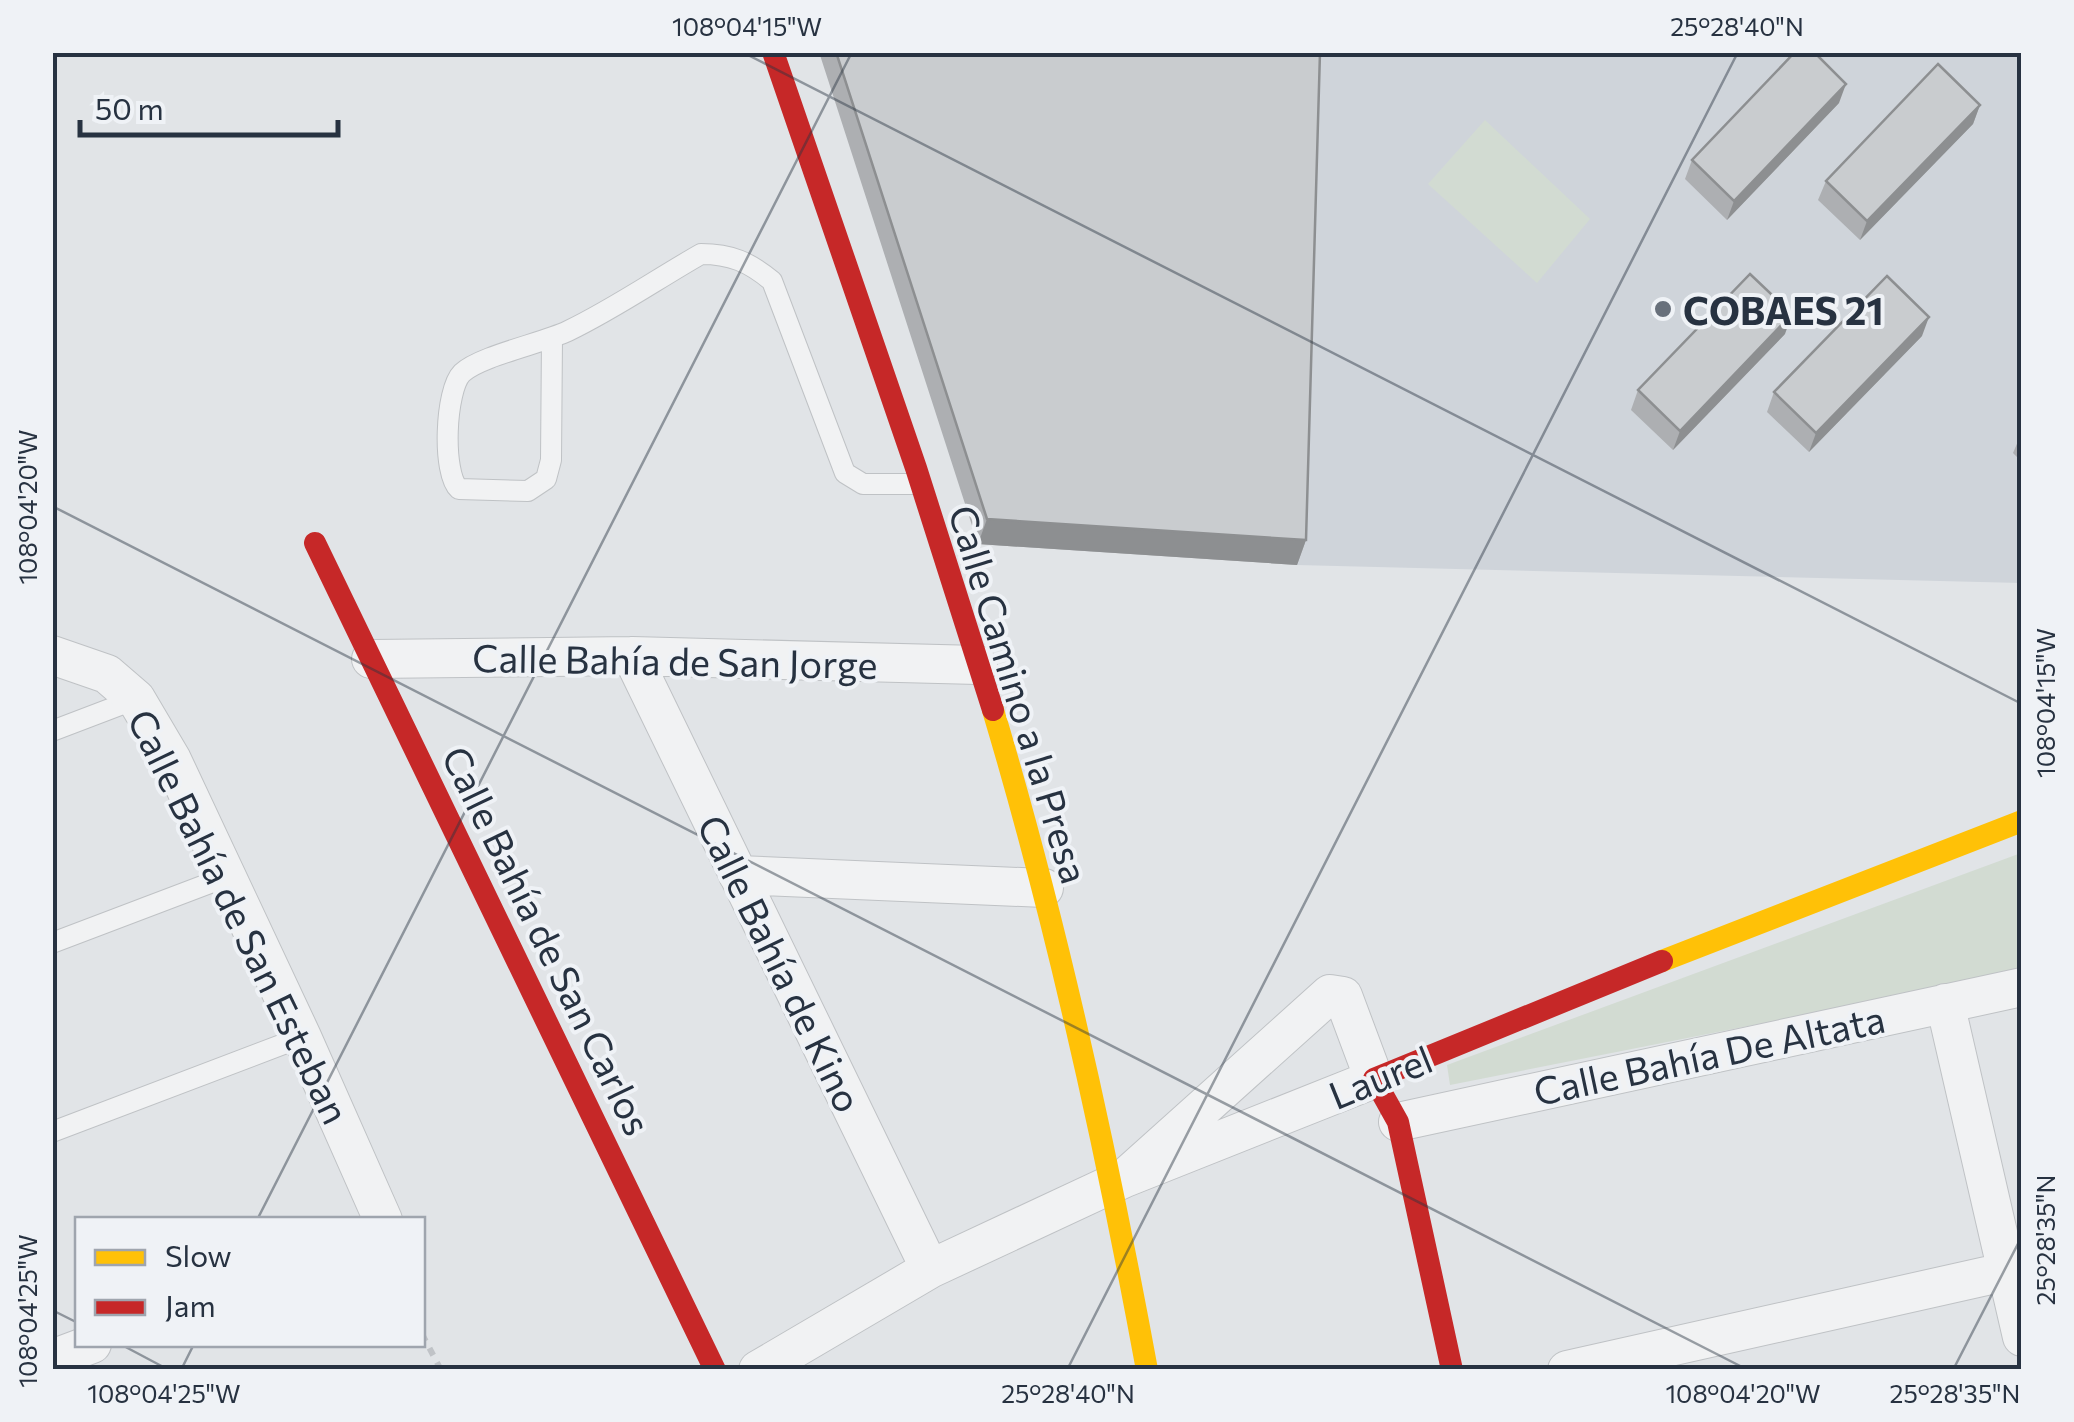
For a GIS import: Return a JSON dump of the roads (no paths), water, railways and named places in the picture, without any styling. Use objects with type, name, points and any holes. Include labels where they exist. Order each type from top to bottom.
[{"type":"street","name":"Calle Camino a la Presa","points":[[773,52],[920,484],[1044,888],[1119,1181],[1146,1370]]},
{"type":"street","name":"Calle Bahía de San Carlos","points":[[315,543],[716,1370]]},
{"type":"street","name":"Calle Bahía de San Esteban","points":[[52,656],[107,674],[136,699],[172,760],[382,1217]]},
{"type":"street","name":"Calle Bahía de San Jorge","points":[[372,659],[632,656],[978,665]]},
{"type":"street","name":"Calle Bahía de Kino","points":[[632,656],[930,1270]]},
{"type":"street","name":"Laurel","points":[[758,1370],[930,1270],[1119,1181],[1764,919],[2022,821]]},
{"type":"street","points":[[738,874],[1044,888]]},
{"type":"street","name":"Calle Bahía De Altata","points":[[1398,1122],[2022,986]]},
{"type":"street","points":[[1119,1181],[1330,994],[1339,994],[1346,1001],[1374,1078],[1398,1122],[1452,1370]]},
{"type":"street","points":[[1944,1003],[2014,1269],[2022,1337]]},
{"type":"street","points":[[1567,1370],[2014,1269]]},
{"type":"street","points":[[52,1359],[84,1347]]},
{"type":"lane","points":[[552,338],[551,460],[546,479],[528,492],[459,490],[449,473],[449,407],[457,378],[465,370],[552,338],[604,313],[701,254],[725,254],[752,264],[772,281],[845,473],[863,484],[920,484]]},
{"type":"lane","points":[[52,731],[136,699]]},
{"type":"lane","points":[[52,943],[226,877]]},
{"type":"lane","points":[[52,1132],[302,1037]]},
{"type":"place","name":"COBAES 21","points":[[1663,309]]}]
